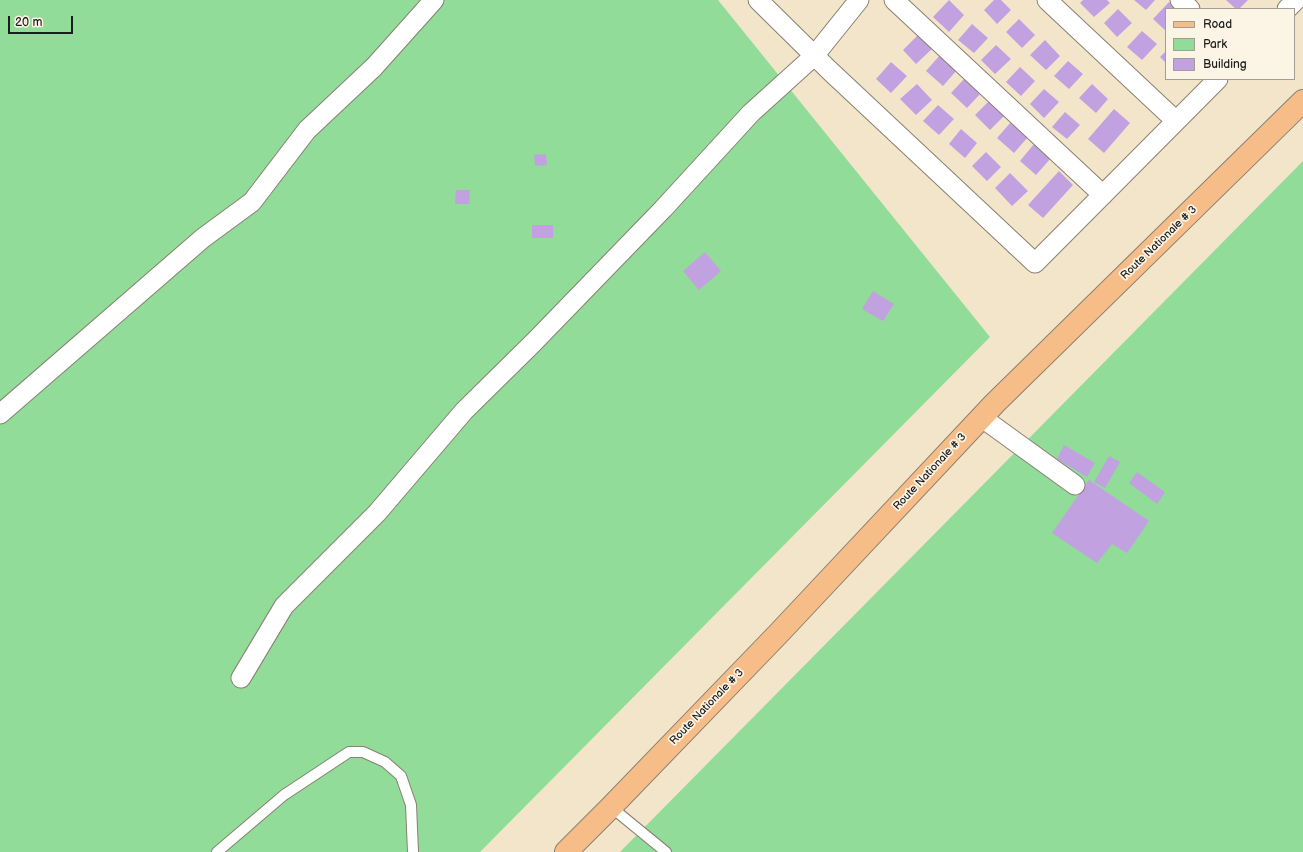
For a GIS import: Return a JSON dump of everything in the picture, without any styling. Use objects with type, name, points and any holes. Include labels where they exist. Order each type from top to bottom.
[{"type":"main road","name":"Route Nationale # 3","points":[[566,852],[779,633],[981,417],[1303,101]]},
{"type":"street","points":[[0,414],[203,238],[252,202],[307,130],[374,67],[434,0]]},
{"type":"street","points":[[758,0],[814,56],[1035,263],[1217,80]]},
{"type":"street","points":[[242,678],[284,606],[377,513],[464,411],[534,342],[663,209],[751,113],[814,56],[858,0]]},
{"type":"street","points":[[894,0],[1103,195]]},
{"type":"street","points":[[1047,0],[1176,121]]},
{"type":"street","points":[[1180,0],[1189,8]]},
{"type":"street","points":[[1288,8],[1296,0]]},
{"type":"street","points":[[981,417],[1075,486]]},
{"type":"lane","points":[[217,852],[284,795],[349,752],[363,752],[384,762],[401,776],[411,805],[413,852]]},
{"type":"lane","points":[[611,807],[666,852]]},
{"type":"green space","points":[[0,0],[718,0],[990,337],[480,852],[0,852]]},
{"type":"green space","points":[[1303,161],[1303,852],[620,852]]},
{"type":"building","points":[[949,0],[964,15],[949,32],[933,17]]},
{"type":"building","points":[[994,0],[1001,0],[1011,10],[997,24],[984,10]]},
{"type":"building","points":[[1083,0],[1107,0],[1110,3],[1094,17],[1080,3]]},
{"type":"building","points":[[1134,0],[1155,0],[1146,10]]},
{"type":"building","points":[[1226,0],[1248,0],[1240,8],[1235,8]]},
{"type":"building","points":[[1169,2],[1176,8],[1165,8],[1165,30],[1153,19]]},
{"type":"building","points":[[1118,9],[1132,23],[1117,37],[1104,23]]},
{"type":"building","points":[[1019,19],[1035,35],[1022,48],[1006,32]]},
{"type":"building","points":[[972,24],[988,38],[974,53],[958,40]]},
{"type":"building","points":[[1142,31],[1157,44],[1142,60],[1127,47]]},
{"type":"building","points":[[919,34],[933,48],[916,64],[903,50]]},
{"type":"building","points":[[1045,40],[1060,56],[1046,70],[1030,55]]},
{"type":"building","points":[[996,45],[1011,59],[995,74],[981,60]]},
{"type":"building","points":[[1165,52],[1165,62],[1160,57]]},
{"type":"building","points":[[940,55],[957,70],[943,86],[926,71]]},
{"type":"building","points":[[1068,61],[1083,74],[1069,89],[1054,76]]},
{"type":"building","points":[[891,62],[907,76],[891,93],[876,79]]},
{"type":"building","points":[[1020,67],[1035,81],[1021,96],[1006,82]]},
{"type":"building","points":[[965,78],[981,93],[967,108],[951,93]]},
{"type":"building","points":[[917,84],[932,100],[916,115],[900,99]]},
{"type":"building","points":[[1092,84],[1108,99],[1096,113],[1079,98]]},
{"type":"building","points":[[1044,89],[1059,102],[1044,118],[1030,104]]},
{"type":"building","points":[[989,101],[1004,116],[990,130],[975,115]]},
{"type":"building","points":[[938,105],[954,119],[939,135],[923,121]]},
{"type":"building","points":[[1114,109],[1130,123],[1104,153],[1088,139]]},
{"type":"building","points":[[1065,112],[1080,125],[1067,139],[1052,127]]},
{"type":"building","points":[[1011,122],[1028,137],[1014,153],[997,138]]},
{"type":"building","points":[[961,129],[977,143],[965,158],[949,144]]},
{"type":"building","points":[[1034,144],[1051,158],[1036,175],[1020,161]]},
{"type":"building","points":[[986,152],[1001,167],[987,181],[972,166]]},
{"type":"building","points":[[546,154],[547,165],[535,166],[534,155]]},
{"type":"building","points":[[1059,171],[1073,185],[1043,218],[1028,205]]},
{"type":"building","points":[[1010,173],[1028,191],[1012,206],[995,188]]},
{"type":"building","points":[[456,190],[470,190],[469,204],[455,204]]},
{"type":"building","points":[[532,225],[553,225],[553,238],[532,238]]},
{"type":"building","points":[[705,252],[721,271],[699,290],[683,271]]},
{"type":"building","points":[[873,291],[894,304],[883,321],[862,309]]},
{"type":"building","points":[[1064,445],[1095,463],[1087,477],[1057,459]]},
{"type":"building","points":[[1109,456],[1120,462],[1105,488],[1094,482]]},
{"type":"building","points":[[1137,472],[1165,492],[1157,504],[1129,483]]},
{"type":"building","points":[[1089,480],[1149,521],[1127,553],[1112,544],[1097,563],[1052,533]]}]
